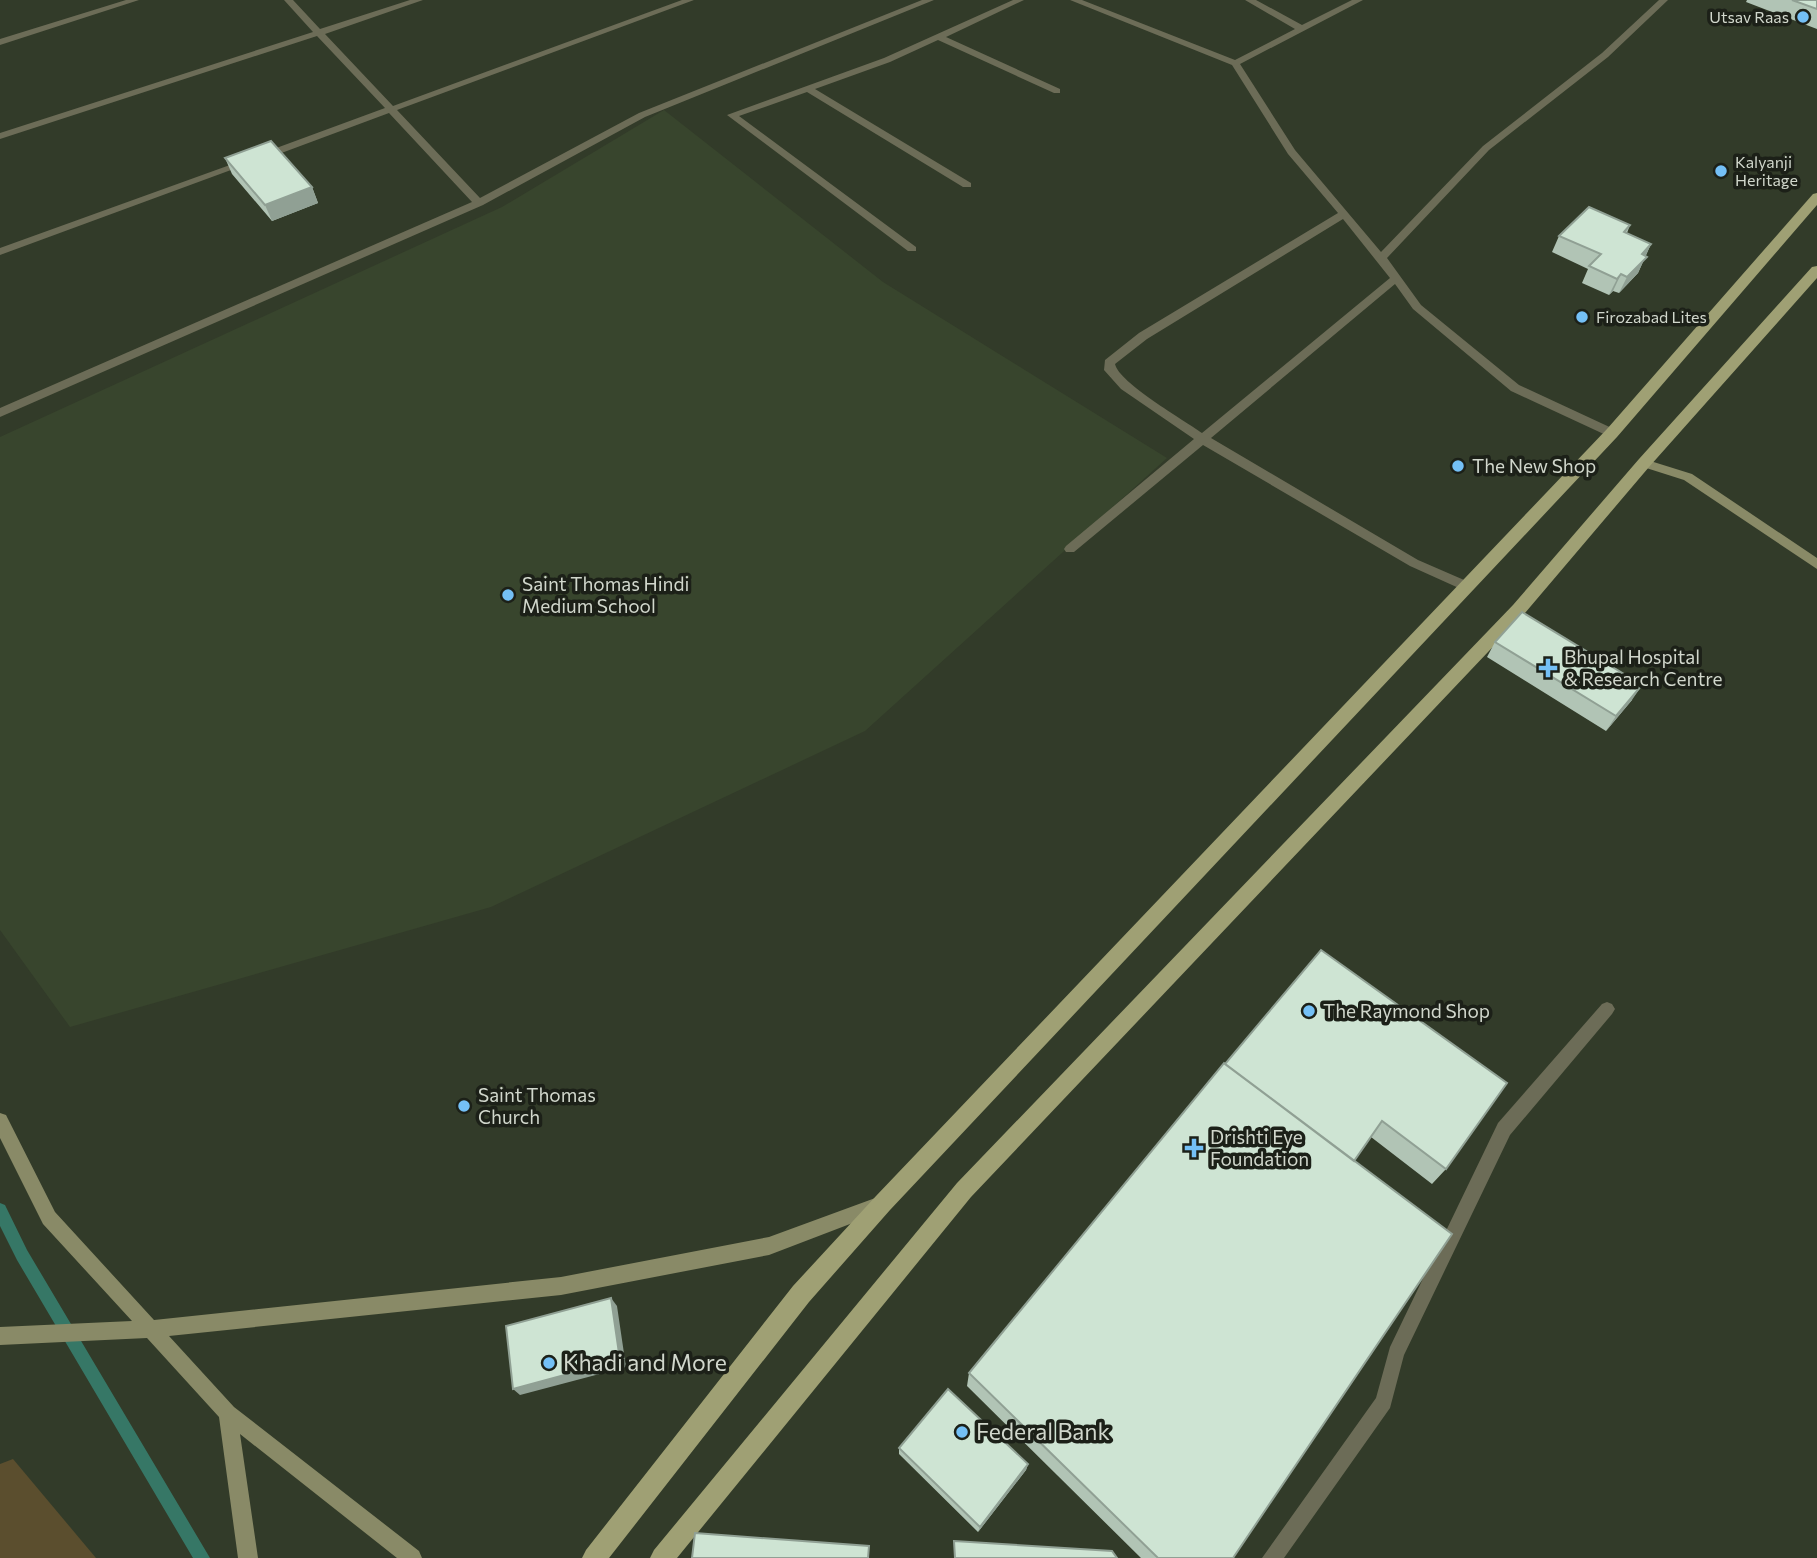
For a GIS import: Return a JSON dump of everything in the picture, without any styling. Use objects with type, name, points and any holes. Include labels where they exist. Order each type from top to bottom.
[{"type":"main road","points":[[594,1558],[801,1294],[883,1203],[1612,433],[1817,197]]},
{"type":"main road","points":[[662,1558],[964,1190],[1519,609],[1644,463],[1723,379],[1817,270]]},
{"type":"street","points":[[0,42],[135,0]]},
{"type":"street","points":[[288,0],[479,203]]},
{"type":"street","points":[[0,136],[419,0]]},
{"type":"street","points":[[0,252],[690,0]]},
{"type":"street","points":[[0,413],[479,203],[642,115],[930,0]]},
{"type":"street","points":[[912,249],[732,115],[887,60],[1020,0]]},
{"type":"street","points":[[1074,0],[1235,63],[1291,152],[1381,258],[1417,307],[1515,388],[1612,433]]},
{"type":"street","points":[[1249,0],[1302,29]]},
{"type":"street","points":[[1235,63],[1359,0]]},
{"type":"street","points":[[1381,258],[1486,148],[1605,55],[1664,0]]},
{"type":"street","points":[[939,37],[1057,91]]},
{"type":"street","points":[[807,88],[967,185]]},
{"type":"street","points":[[1344,214],[1143,336],[1109,363],[1110,370],[1125,386],[1201,438],[1414,563],[1466,586]]},
{"type":"street","points":[[1070,549],[1396,278]]},
{"type":"street","points":[[1644,463],[1688,477],[1817,564]]},
{"type":"street","points":[[1272,1558],[1384,1402],[1396,1353],[1504,1129],[1607,1009]]},
{"type":"street","points":[[0,1121],[49,1218],[228,1413],[412,1558]]},
{"type":"street","points":[[0,1336],[152,1329],[561,1286],[769,1246],[883,1203]]},
{"type":"street","points":[[228,1413],[248,1558]]},
{"type":"shaded area","name":"Saint Thomas Hindi Medium School","points":[[664,110],[883,282],[1167,458],[865,731],[491,907],[70,1027],[0,930],[0,437],[502,207]]},
{"type":"shaded area","points":[[13,1459],[96,1558],[0,1558],[0,1464]]},
{"type":"building","points":[[1792,0],[1817,0],[1817,9]]},
{"type":"building","points":[[271,141],[312,187],[265,205],[225,158]]},
{"type":"building","points":[[1589,207],[1630,225],[1624,232],[1651,244],[1642,254],[1647,257],[1627,277],[1621,274],[1617,279],[1589,266],[1601,254],[1559,236]]},
{"type":"building","points":[[1522,612],[1642,685],[1616,716],[1495,642]]},
{"type":"building","points":[[1321,950],[1507,1083],[1446,1169],[1382,1121],[1354,1161],[1225,1064]]},
{"type":"building","points":[[1224,1063],[1452,1234],[1233,1558],[1158,1558],[969,1373]]},
{"type":"building","points":[[611,1298],[620,1360],[513,1389],[506,1326]]},
{"type":"building","points":[[948,1389],[1028,1464],[980,1527],[899,1448]]},
{"type":"building","points":[[695,1533],[869,1546],[868,1558],[692,1558]]},
{"type":"building","points":[[954,1541],[1112,1551],[1117,1558],[955,1558]]},
{"type":"waterway","points":[[0,1210],[22,1255],[202,1558]]},
{"type":"place","name":"Utsav Raas","points":[[1803,17]]},
{"type":"place","name":"Kalyanji Heritage","points":[[1721,171]]},
{"type":"place","name":"Firozabad Lites","points":[[1582,317]]},
{"type":"place","name":"The New Shop","points":[[1458,466]]},
{"type":"place","name":"Saint Thomas Hindi Medium School","points":[[508,595]]},
{"type":"place","name":"Bhupal Hospital & Research Centre","points":[[1548,668]]},
{"type":"place","name":"The Raymond Shop","points":[[1309,1011]]},
{"type":"place","name":"Saint Thomas Church","points":[[464,1106]]},
{"type":"place","name":"Drishti Eye Foundation","points":[[1194,1148]]},
{"type":"place","name":"Khadi and More","points":[[549,1363]]},
{"type":"place","name":"Federal Bank","points":[[962,1432]]}]
